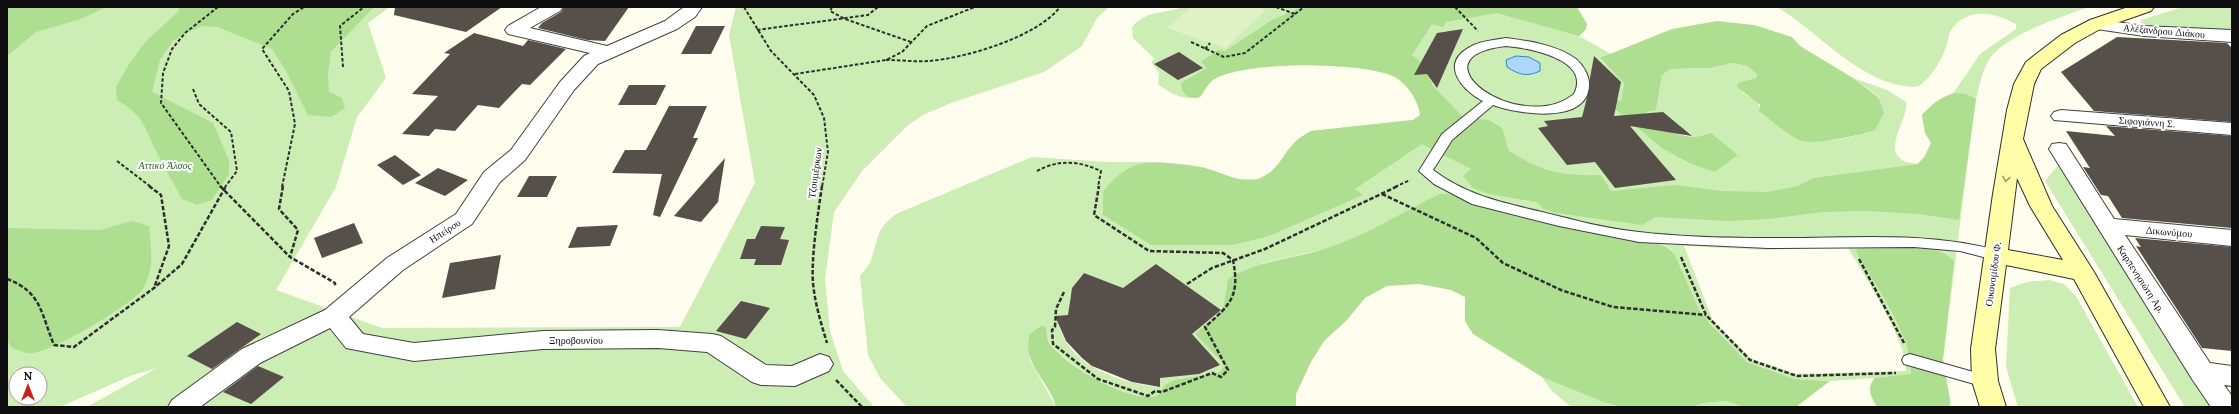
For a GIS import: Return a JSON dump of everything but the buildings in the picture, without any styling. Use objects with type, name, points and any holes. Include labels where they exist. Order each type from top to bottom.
[{"type":"street","points":[[554,7],[514,30],[609,52]]},
{"type":"street","name":"Ηπείρου","points":[[181,407],[251,356],[312,325],[334,316],[395,264],[464,219],[492,177],[518,155],[567,86],[591,60],[671,25],[689,13],[692,7]]},
{"type":"street","name":"Οικονομίδου Φ.","points":[[1993,407],[1985,381],[1983,349],[1995,255],[2017,110],[2024,84],[2033,66],[2068,39],[2096,24],[2145,7]]},
{"type":"street","name":"Αλέξανδρου Διάκου","points":[[2096,24],[2144,31],[2232,36]]},
{"type":"street","name":"Σιφογιάννη Σ.","points":[[2062,116],[2232,129]]},
{"type":"street","points":[[2013,140],[2031,186],[2082,272],[2157,407]]},
{"type":"street","name":"Καρπενησιώτη Αρ.","points":[[2059,149],[2106,226],[2225,407]]},
{"type":"street","name":"Δικωνύμου","points":[[2106,226],[2232,238]]},
{"type":"street","points":[[1995,255],[2082,272]]},
{"type":"street","name":"Ξηροβουνίου","points":[[334,316],[356,342],[414,352],[543,340],[658,339],[712,343],[762,375],[795,376],[820,364]]},
{"type":"street","points":[[2201,372],[2232,376]]},
{"type":"lane","points":[[1506,42],[1525,44],[1544,48],[1561,56],[1582,76],[1584,87],[1579,97],[1568,105],[1551,110],[1531,110],[1510,107],[1491,101],[1475,91],[1464,80],[1461,69],[1464,58],[1473,50],[1488,44],[1506,42]]},
{"type":"lane","points":[[1491,101],[1447,137],[1426,171],[1438,181],[1477,201],[1559,222],[1640,237],[1768,244],[1914,242],[1960,246],[1995,255]]},
{"type":"lane","points":[[1910,360],[1985,381]]},
{"type":"path","points":[[218,7],[192,26],[177,40],[171,50],[164,69],[161,103],[223,190],[290,257],[335,283],[334,316]]},
{"type":"path","points":[[290,257],[298,230],[279,209],[285,170],[295,124],[289,90],[262,49],[293,14],[304,7]]},
{"type":"path","points":[[343,67],[340,26],[363,7]]},
{"type":"path","name":"Τζουμέρκων","points":[[744,7],[771,51],[814,95],[824,118],[828,152],[817,219],[813,282],[817,309],[830,352],[820,364]]},
{"type":"path","points":[[832,7],[830,11],[845,19],[912,42]]},
{"type":"path","points":[[757,30],[868,15],[878,7]]},
{"type":"path","points":[[886,60],[902,52],[927,26],[975,7]]},
{"type":"path","points":[[795,74],[886,60],[930,61],[999,43],[1042,26],[1060,7]]},
{"type":"path","points":[[1276,7],[1295,14]]},
{"type":"path","points":[[1191,42],[1224,57],[1245,53],[1304,7]]},
{"type":"path","points":[[1455,7],[1488,44]]},
{"type":"path","points":[[1205,49],[1210,43]]},
{"type":"path","points":[[7,279],[28,287],[42,308],[54,345],[61,347],[74,347],[154,288],[182,264],[223,190],[237,171],[231,132],[199,104],[193,89]]},
{"type":"path","points":[[117,161],[161,195],[169,246],[154,288]]},
{"type":"path","points":[[1038,171],[1050,164],[1084,162],[1101,171],[1094,215],[1149,251],[1222,254],[1233,260],[1238,280],[1232,303],[1205,327],[1228,370],[1221,377],[1212,373],[1162,392],[1155,391],[1148,396],[1098,379],[1053,344],[1052,330],[1055,327],[1054,316],[1057,304],[1064,292]]},
{"type":"path","points":[[1187,284],[1212,268],[1265,249],[1382,194],[1426,171]]},
{"type":"path","points":[[1382,194],[1476,238],[1503,263],[1561,290],[1613,306],[1706,315]]},
{"type":"path","points":[[1675,240],[1688,276],[1706,315],[1750,360],[1797,376],[1909,372],[1910,360],[1902,334],[1848,242]]},
{"type":"path","points":[[820,364],[862,407]]},
{"type":"green space","name":"Αττικό Άλσος","points":[[7,7],[390,7],[368,23],[386,78],[357,117],[336,187],[276,290],[382,328],[680,327],[755,183],[729,35],[736,7],[1109,7],[1097,18],[1082,46],[1044,72],[951,103],[923,115],[907,126],[862,171],[834,212],[825,279],[830,331],[843,371],[874,407],[87,407],[157,368],[130,376],[60,407],[7,407]]},
{"type":"green space","points":[[7,7],[106,7],[81,19],[36,32],[7,56]]},
{"type":"green space","points":[[179,7],[376,7],[371,10],[331,52],[328,74],[329,92],[342,98],[345,108],[331,117],[308,115],[286,71],[272,49],[217,27],[202,26],[173,41],[160,60],[152,92],[213,123],[229,160],[229,174],[212,200],[197,205],[182,199],[160,159],[143,123],[133,111],[117,100],[116,87],[129,64],[147,40],[178,12]]},
{"type":"green space","points":[[1183,7],[1577,7],[1587,24],[1586,29],[1579,36],[1611,54],[1600,59],[1624,82],[1621,101],[1595,94],[1595,101],[1617,111],[1663,149],[1693,165],[1715,172],[1738,154],[1701,137],[1677,134],[1667,130],[1646,112],[1656,109],[1662,74],[1670,69],[1710,68],[1733,63],[1747,66],[1757,74],[1756,78],[1744,82],[1743,93],[1757,102],[1759,107],[1800,140],[1833,140],[1856,136],[1880,98],[1853,78],[1887,90],[1906,102],[1906,109],[1896,141],[1895,148],[1897,155],[1904,161],[1918,164],[1925,156],[1931,143],[1925,133],[1922,115],[1933,104],[1954,92],[1980,54],[2016,29],[2016,24],[1990,14],[1972,15],[1964,18],[1956,24],[1950,32],[1947,45],[1934,71],[1922,84],[1913,87],[1894,84],[1876,77],[1858,67],[1841,56],[1777,7],[2089,7],[2036,27],[2009,41],[1998,49],[1990,58],[1983,74],[1975,105],[1943,359],[1951,407],[1877,407],[1870,389],[1874,378],[1830,381],[1795,379],[1747,362],[1711,325],[1700,311],[1675,255],[1672,250],[1666,246],[1439,194],[1387,223],[1350,240],[1325,249],[1263,263],[1227,286],[1223,309],[1195,334],[1226,365],[1220,372],[1174,380],[1165,385],[1157,396],[1145,397],[1131,394],[1100,381],[1071,363],[1050,342],[1046,327],[1030,360],[1056,407],[907,407],[880,378],[868,355],[860,276],[870,262],[881,230],[884,225],[896,214],[1032,157],[1108,162],[1153,162],[1202,167],[1238,179],[1258,179],[1276,169],[1287,151],[1297,140],[1311,131],[1413,120],[1420,115],[1417,104],[1411,92],[1398,79],[1377,71],[1356,68],[1302,65],[1249,69],[1228,74],[1211,81],[1200,97],[1189,98],[1173,94],[1158,84],[1159,73],[1151,62],[1155,59],[1133,38],[1132,27],[1137,22],[1149,15]],"holes":[[[1684,246],[1767,250],[1847,246],[1892,326],[1905,358],[1906,371],[1795,374],[1750,358],[1713,321]],[[1156,264],[1221,310],[1192,334],[1220,365],[1199,374],[1160,377],[1160,387],[1128,381],[1111,376],[1095,368],[1081,358],[1069,346],[1061,332],[1058,316],[1070,315],[1070,297],[1076,282],[1084,273],[1123,288]]]},
{"type":"green space","points":[[1191,7],[1256,7],[1266,10],[1226,48],[1167,28]]},
{"type":"green space","points":[[1302,7],[1577,7],[1587,24],[1586,29],[1579,36],[1497,13],[1446,22],[1443,27],[1432,24],[1412,55],[1426,66],[1432,85],[1463,117],[1489,120],[1502,128],[1509,151],[1532,164],[1553,171],[1575,175],[1601,175],[1611,191],[1675,185],[1721,191],[1768,192],[1798,186],[1814,178],[1918,164],[1925,156],[1931,143],[1925,133],[1922,115],[1940,99],[1961,93],[1968,95],[1976,99],[1959,220],[1919,214],[1867,211],[1823,212],[1769,219],[1729,221],[1656,217],[1642,225],[1556,213],[1543,209],[1537,202],[1489,194],[1473,188],[1463,176],[1471,169],[1422,144],[1355,189],[1363,195],[1269,236],[1233,245],[1151,245],[1103,215],[1103,192],[1111,182],[1127,169],[1145,163],[1190,165],[1240,179],[1258,179],[1265,176],[1275,168],[1291,146],[1311,131],[1413,120],[1420,115],[1417,104],[1411,92],[1398,79],[1377,71],[1356,68],[1302,65],[1249,69],[1228,74],[1211,81],[1200,97],[1189,97],[1183,91],[1181,83],[1207,68],[1201,62],[1218,50],[1225,51],[1272,20]]},
{"type":"green space","points":[[2183,7],[2232,7],[2232,33],[2149,28],[2141,24],[2141,20]]},
{"type":"green space","points":[[1717,21],[1754,25],[1792,37],[1800,46],[1853,78],[1879,98],[1884,113],[1875,130],[1859,135],[1826,141],[1815,142],[1799,140],[1783,130],[1759,111],[1760,105],[1737,87],[1738,83],[1756,78],[1757,74],[1747,66],[1733,63],[1710,68],[1670,69],[1662,75],[1656,110],[1646,112],[1660,125],[1668,130],[1684,136],[1702,136],[1711,133],[1738,155],[1715,172],[1693,165],[1663,149],[1617,111],[1595,101],[1594,94],[1621,101],[1624,83],[1600,58],[1672,29]]},
{"type":"green space","points":[[2060,163],[2215,407],[2185,407],[2045,181]]},
{"type":"green space","points":[[1439,194],[1449,194],[1638,241],[1664,246],[1675,255],[1700,311],[1711,325],[1747,362],[1795,379],[1830,381],[1796,407],[1745,407],[1725,401],[1705,403],[1691,407],[1621,407],[1603,402],[1542,377],[1473,334],[1465,321],[1465,297],[1451,290],[1419,284],[1387,286],[1365,298],[1346,321],[1324,341],[1311,362],[1296,394],[1296,407],[1056,407],[1053,397],[1032,363],[1028,345],[1030,334],[1041,326],[1046,327],[1050,344],[1070,363],[1100,381],[1131,394],[1145,397],[1157,396],[1165,385],[1174,380],[1220,372],[1225,365],[1195,334],[1223,309],[1228,279],[1251,268],[1315,252],[1342,243]]},
{"type":"green space","points":[[132,221],[149,226],[151,266],[143,289],[124,306],[71,338],[54,346],[30,353],[12,348],[7,340],[7,228],[100,230]]},
{"type":"green space","points":[[1866,245],[1924,247],[1945,254],[1954,261],[1943,359],[1950,400],[1949,407],[1877,407],[1870,392],[1872,382],[1875,378],[1911,374],[1910,360],[1906,344],[1899,327],[1891,310],[1855,250]]},
{"type":"green space","points":[[2049,280],[2064,284],[2076,296],[2138,407],[2018,407],[2006,367],[2010,288],[2027,282]]},
{"type":"green space","points":[[1542,377],[1603,402],[1621,407],[1571,407],[1551,390]]},
{"type":"green space","points":[[1725,401],[1745,407],[1691,407],[1705,403]]},
{"type":"water","points":[[1516,56],[1529,57],[1540,63],[1540,71],[1531,74],[1523,74],[1515,72],[1507,67],[1506,60]]}]
